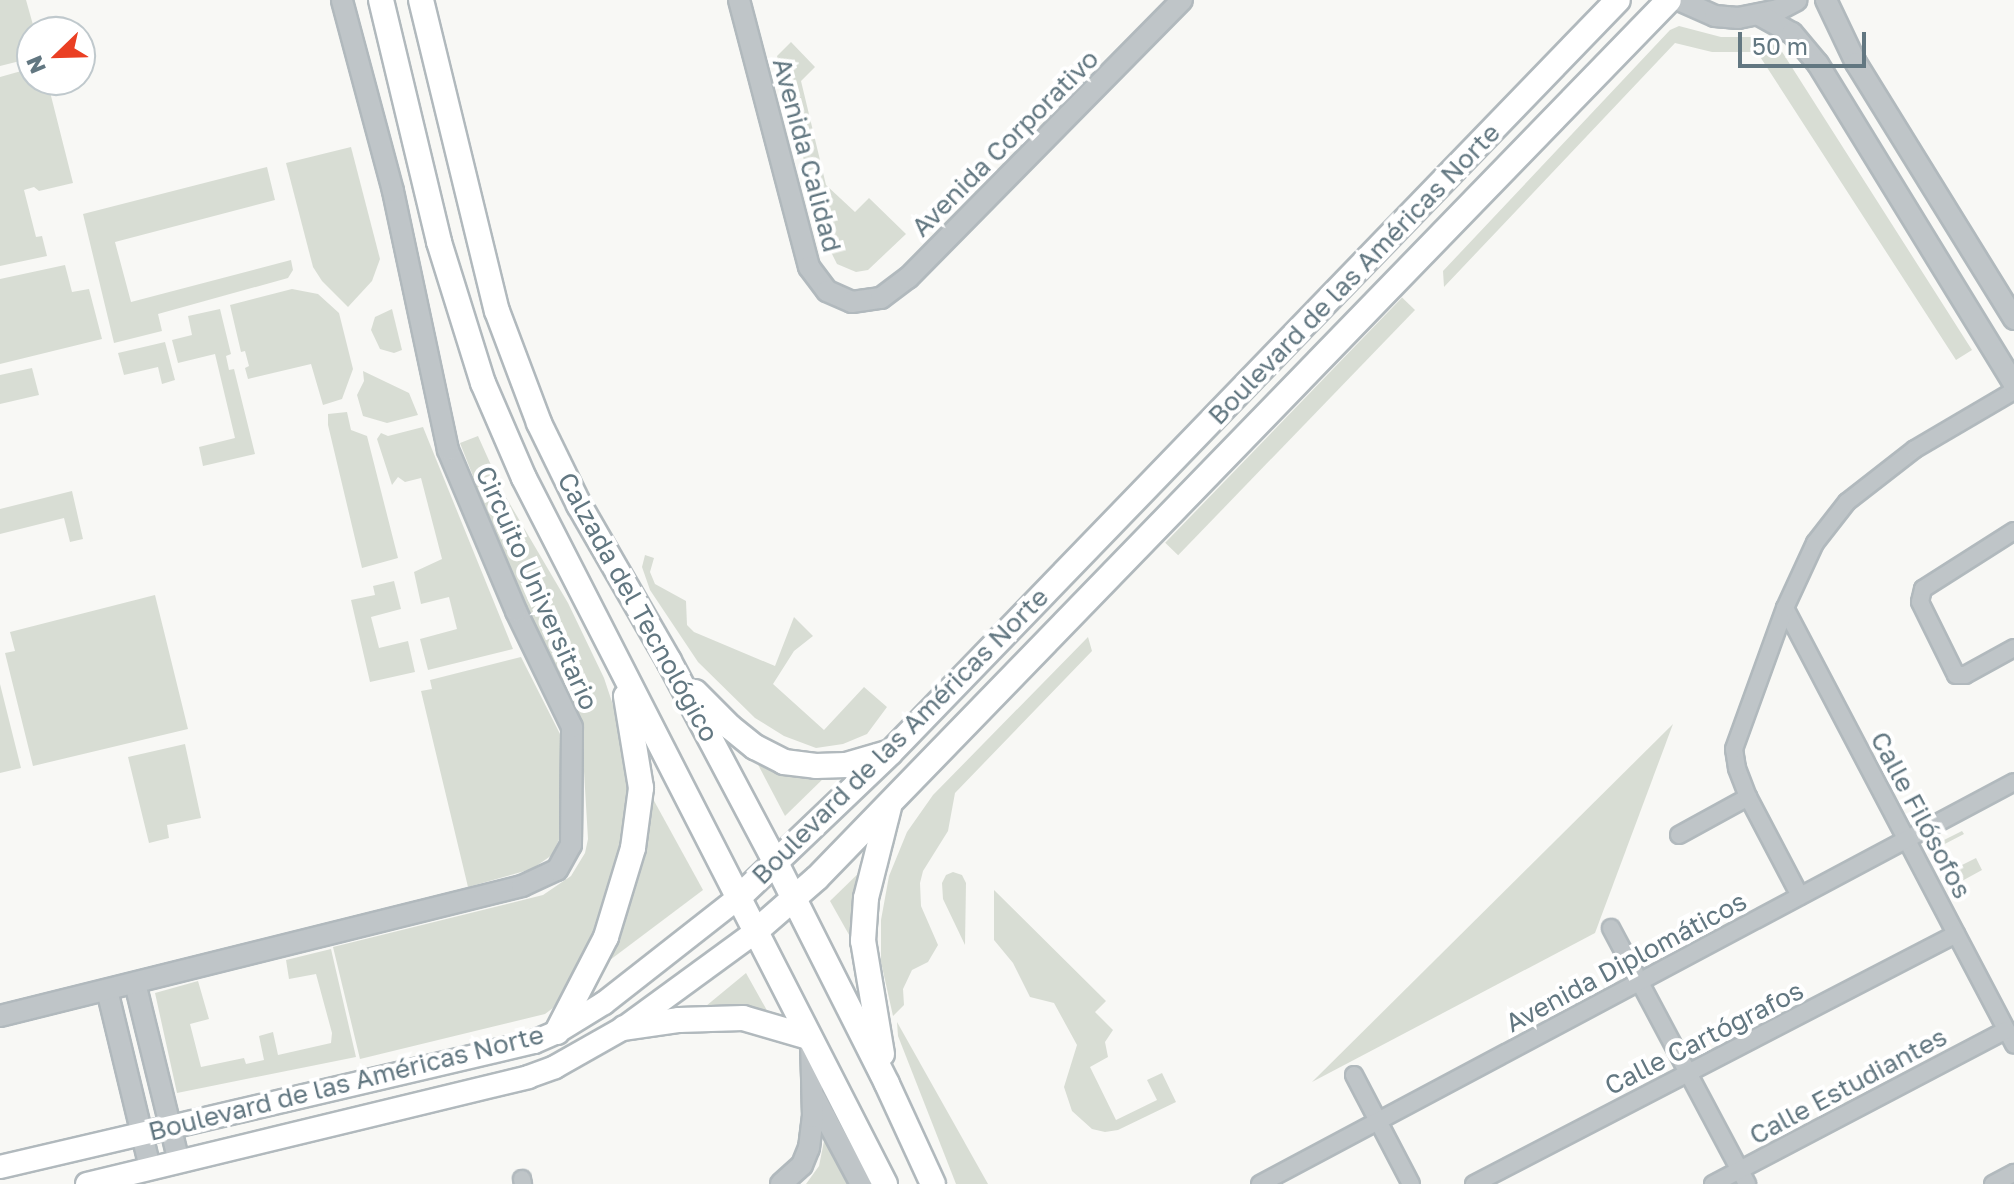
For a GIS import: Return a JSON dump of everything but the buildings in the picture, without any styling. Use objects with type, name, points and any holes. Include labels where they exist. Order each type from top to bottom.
[{"type":"main road","name":"Calzada del Tecnológico","points":[[381,0],[439,242],[478,369],[524,478],[885,1184]]},
{"type":"main road","name":"Calzada del Tecnológico","points":[[421,0],[483,261],[518,371],[579,505],[669,661],[776,863],[887,1084],[933,1184]]},
{"type":"main road","name":"Boulevard de las Américas Norte","points":[[0,1167],[519,1045],[557,1032],[604,1003],[738,898],[890,753],[1618,0]]},
{"type":"main road","name":"Boulevard de las Américas Norte","points":[[87,1184],[528,1077],[579,1056],[624,1028],[755,932],[794,900],[1669,0]]},
{"type":"main road","points":[[1441,184],[1468,210]]},
{"type":"main road","points":[[669,661],[730,727],[755,747],[784,762],[816,766],[846,765],[890,753]]},
{"type":"main road","points":[[557,1032],[606,937],[622,893],[638,822],[641,788],[619,663]]},
{"type":"main road","points":[[887,1084],[863,941],[866,898],[890,802]]},
{"type":"main road","points":[[624,1028],[679,1020],[743,1018],[809,1040]]},
{"type":"street","name":"Circuito Universitario","points":[[0,1016],[481,898],[540,880],[557,870],[571,845],[572,727],[516,611],[448,450],[393,191],[342,0]]},
{"type":"street","name":"Avenida Calidad","points":[[739,0],[809,267],[827,291],[852,302]]},
{"type":"street","name":"Avenida Corporativo","points":[[852,302],[881,298],[908,278],[1182,0]]},
{"type":"street","points":[[1679,0],[1715,16],[1761,16],[1797,0]]},
{"type":"street","points":[[1826,0],[1856,63],[2014,319]]},
{"type":"street","points":[[1761,16],[1792,33],[1818,64],[2014,384]]},
{"type":"street","points":[[1800,896],[1748,797],[1737,768],[1734,749],[1785,608],[1815,543],[1847,502],[1915,449],[2014,391]]},
{"type":"street","points":[[2014,531],[1923,589],[1920,595],[1920,602],[1956,675],[1965,675],[2014,648]]},
{"type":"street","name":"Calle Filósofos","points":[[1785,608],[2010,1038]]},
{"type":"street","name":"Avenida Diplomáticos","points":[[1260,1184],[2014,782]]},
{"type":"street","points":[[1679,835],[1748,797]]},
{"type":"street","points":[[1611,928],[1743,1177]]},
{"type":"street","name":"Calle Cartógrafos","points":[[1474,1184],[1956,934]]},
{"type":"street","points":[[135,983],[179,1162]]},
{"type":"street","points":[[107,990],[150,1168]]},
{"type":"street","name":"Calle Estudiantes","points":[[1713,1184],[1743,1177],[2010,1038]]},
{"type":"street","points":[[781,1184],[802,1165],[809,1148],[813,1117],[809,1040]]},
{"type":"street","points":[[1354,1075],[1411,1184]]},
{"type":"street","points":[[810,1088],[861,1184]]},
{"type":"street","points":[[1993,1184],[2014,1173]]},
{"type":"shaded area","points":[[0,0],[26,0],[30,16],[16,16],[16,62],[0,66]]},
{"type":"shaded area","points":[[1679,26],[1721,37],[1757,37],[1779,47],[1972,350],[1956,360],[1757,52],[1712,52],[1675,43],[1444,287],[1443,271],[1670,30]]},
{"type":"shaded area","points":[[791,42],[815,67],[801,81],[826,185],[855,212],[869,198],[906,234],[868,270],[856,272],[837,264],[824,238],[777,56]]},
{"type":"shaded area","points":[[16,72],[16,96],[51,96],[73,183],[39,191],[34,187],[24,190],[36,237],[42,236],[47,256],[0,266],[0,77]]},
{"type":"shaded area","points":[[351,147],[380,259],[372,281],[348,307],[322,281],[313,267],[286,163]]},
{"type":"shaded area","points":[[267,167],[275,200],[115,242],[131,302],[291,260],[293,270],[288,278],[158,314],[162,331],[114,343],[83,214]]},
{"type":"shaded area","points":[[65,265],[72,292],[89,289],[102,339],[0,364],[0,279]]},
{"type":"shaded area","points":[[292,289],[318,294],[339,313],[353,369],[342,399],[323,405],[311,364],[248,379],[245,368],[249,366],[245,351],[241,352],[230,305]]},
{"type":"shaded area","points":[[1402,297],[1415,310],[1178,555],[1165,543]]},
{"type":"shaded area","points":[[220,309],[231,354],[226,356],[229,370],[234,369],[255,454],[203,466],[199,447],[235,438],[215,354],[178,363],[172,340],[192,335],[188,316]]},
{"type":"shaded area","points":[[392,309],[402,350],[394,353],[380,349],[371,330],[375,317]]},
{"type":"shaded area","points":[[165,342],[175,380],[162,384],[158,367],[124,375],[118,353]]},
{"type":"shaded area","points":[[32,368],[39,395],[0,404],[0,375]]},
{"type":"shaded area","points":[[363,371],[409,393],[418,415],[387,423],[363,416],[357,395],[364,381]]},
{"type":"shaded area","points":[[347,412],[351,430],[367,436],[398,558],[362,568],[328,425],[328,414]]},
{"type":"shaded area","points":[[423,427],[513,649],[428,670],[420,639],[457,629],[449,597],[421,604],[414,572],[442,559],[421,478],[405,482],[398,477],[392,485],[377,439],[381,433],[388,436]]},
{"type":"shaded area","points":[[478,436],[504,494],[568,603],[604,678],[616,714],[627,778],[629,801],[623,844],[606,906],[589,946],[553,1008],[545,1014],[360,1059],[333,947],[543,895],[571,876],[585,853],[588,839],[581,721],[524,606],[460,443]]},
{"type":"shaded area","points":[[72,491],[83,539],[70,542],[64,518],[0,534],[0,509]]},
{"type":"shaded area","points":[[645,555],[654,558],[650,572],[655,584],[686,601],[687,625],[694,632],[775,666],[794,617],[813,636],[794,651],[773,684],[824,730],[864,687],[887,707],[867,734],[843,744],[816,748],[784,736],[755,718],[698,662],[650,590],[642,567]]},
{"type":"shaded area","points":[[394,581],[401,609],[371,617],[379,648],[408,641],[415,672],[370,682],[351,600],[375,595],[373,586]]},
{"type":"shaded area","points":[[155,595],[188,729],[33,766],[5,653],[15,651],[10,632]]},
{"type":"shaded area","points":[[1088,637],[1092,651],[955,793],[948,831],[923,871],[920,883],[921,906],[938,945],[928,962],[912,970],[903,989],[904,1005],[893,1016],[881,962],[881,920],[889,876],[907,832],[933,795]]},
{"type":"shaded area","points":[[521,657],[560,734],[562,833],[552,855],[532,869],[468,887],[421,691],[432,689],[430,680]]},
{"type":"shaded area","points":[[0,684],[21,768],[0,773]]},
{"type":"shaded area","points":[[1673,724],[1595,933],[1312,1082]]},
{"type":"shaded area","points":[[185,744],[201,818],[167,825],[169,838],[149,843],[128,757]]},
{"type":"shaded area","points":[[753,755],[829,773],[785,816]]},
{"type":"shaded area","points":[[647,788],[703,890],[598,969]]},
{"type":"shaded area","points":[[1962,831],[1964,834],[1937,848],[1950,871],[1976,858],[1982,870],[1951,887],[1930,847]]},
{"type":"shaded area","points":[[867,865],[857,949],[830,901]]},
{"type":"shaded area","points":[[953,872],[962,875],[966,883],[965,945],[943,899],[942,883],[946,875]]},
{"type":"shaded area","points":[[994,890],[1106,1001],[1095,1012],[1113,1030],[1105,1042],[1108,1057],[1090,1067],[1116,1120],[1157,1100],[1147,1080],[1162,1073],[1176,1102],[1118,1130],[1105,1132],[1092,1129],[1072,1111],[1064,1087],[1077,1045],[1054,1003],[1030,997],[1013,963],[994,940]]},
{"type":"shaded area","points":[[331,949],[356,1057],[177,1093],[155,993],[198,981],[209,1019],[190,1024],[201,1067],[244,1058],[246,1064],[264,1060],[259,1036],[273,1032],[278,1055],[331,1043],[332,1033],[316,974],[289,979],[286,960]]},
{"type":"shaded area","points":[[746,973],[774,1023],[758,1009],[706,1006]]},
{"type":"shaded area","points":[[897,1022],[988,1184],[956,1184],[898,1036]]},
{"type":"shaded area","points":[[826,1131],[854,1184],[806,1184],[819,1166]]}]
